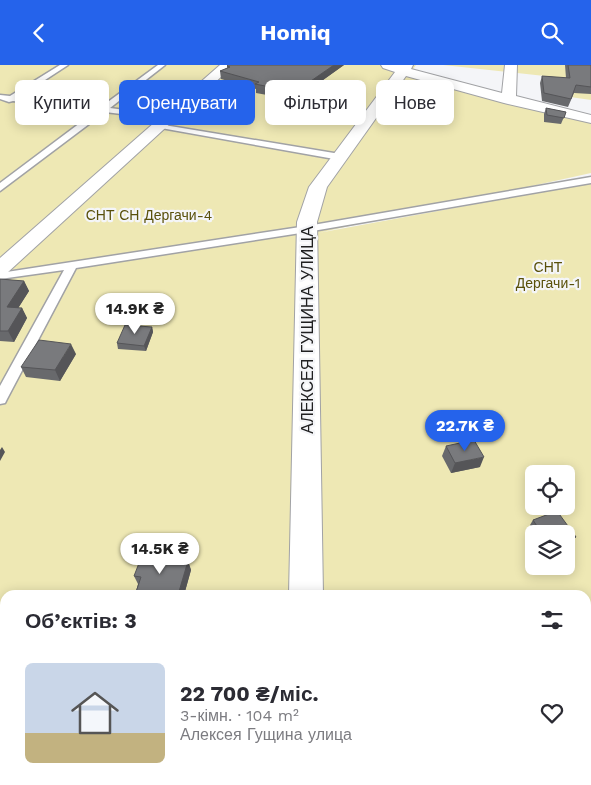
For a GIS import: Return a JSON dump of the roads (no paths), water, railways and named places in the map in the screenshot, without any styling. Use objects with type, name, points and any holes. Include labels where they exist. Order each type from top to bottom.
[{"type":"street","points":[[211,80],[228,65]]},
{"type":"street","points":[[387,65],[405,68],[509,100],[591,119]]},
{"type":"street","points":[[509,100],[511,65]]},
{"type":"street","name":"АЛЕКСЕЯ ГУЩИНА УЛИЦА","points":[[306,590],[307,222],[318,187],[405,68]]},
{"type":"street","points":[[0,269],[162,125]]},
{"type":"lane","points":[[0,106],[66,65]]},
{"type":"lane","points":[[109,105],[162,65]]},
{"type":"lane","points":[[0,97],[15,98]]},
{"type":"lane","points":[[0,188],[82,125]]},
{"type":"lane","points":[[180,125],[340,157]]},
{"type":"lane","points":[[0,276],[307,229],[591,180]]},
{"type":"lane","points":[[0,399],[72,265]]},
{"type":"park label","name":"СНТ СН Дергачи-4","points":[[149,215]]},
{"type":"park label","name":"СНТ Дергачи-1","points":[[548,275]]}]
